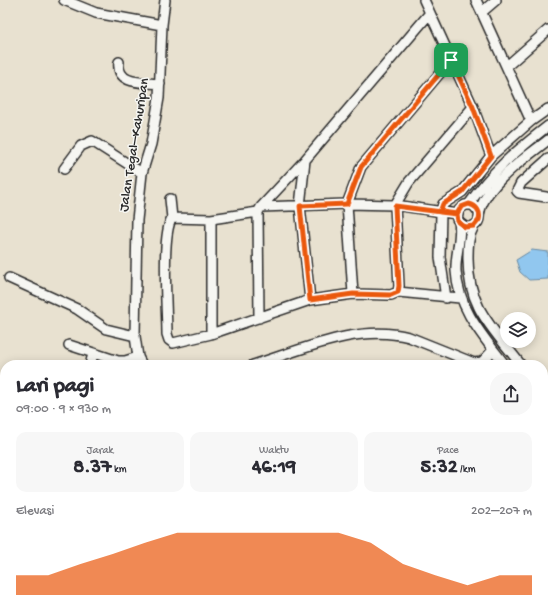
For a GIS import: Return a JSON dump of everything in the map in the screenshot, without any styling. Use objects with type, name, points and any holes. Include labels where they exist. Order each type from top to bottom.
[{"type":"street","points":[[64,0],[96,13],[162,25]]},
{"type":"street","name":"Jalan Tegal–Kahuripan","points":[[140,360],[135,336],[137,220],[142,173],[151,144],[159,98],[162,25],[165,0]]},
{"type":"street","points":[[424,0],[473,107],[491,156]]},
{"type":"street","points":[[476,0],[531,121]]},
{"type":"street","points":[[482,12],[496,0]]},
{"type":"street","points":[[259,318],[259,209],[306,160],[430,13]]},
{"type":"street","points":[[507,66],[548,30]]},
{"type":"street","points":[[353,294],[347,204],[361,167],[451,60]]},
{"type":"street","points":[[119,62],[118,69],[120,74],[125,79],[160,84]]},
{"type":"street","points":[[398,292],[399,286],[395,206],[409,182],[473,107]]},
{"type":"street","points":[[446,298],[440,257],[437,212],[443,204],[462,192],[491,156],[531,121],[548,109]]},
{"type":"street","points":[[501,360],[469,317],[460,298],[456,271],[457,244],[460,230],[458,218],[461,207],[469,204],[484,182],[498,167],[548,126]]},
{"type":"street","points":[[517,360],[483,315],[473,296],[468,274],[468,246],[470,232],[479,220],[479,212],[491,190],[521,161],[548,140]]},
{"type":"street","points":[[64,169],[81,146],[92,141],[142,173]]},
{"type":"street","points":[[546,197],[519,193],[517,191],[522,183],[548,159]]},
{"type":"street","points":[[306,160],[300,206],[310,300]]},
{"type":"street","points":[[170,200],[172,218],[168,224],[166,242],[168,339],[174,343],[211,334],[310,300],[353,294],[391,295],[398,292],[446,298],[460,298]]},
{"type":"street","points":[[172,218],[211,219],[259,209],[347,204],[395,206],[437,212],[458,218],[465,227],[474,226]]},
{"type":"street","points":[[469,204],[473,205],[479,212]]},
{"type":"street","points":[[211,219],[211,334]]},
{"type":"street","points":[[9,278],[77,309],[106,329],[135,336]]},
{"type":"street","points":[[269,360],[335,340],[374,333],[400,334],[466,360]]},
{"type":"street","points":[[69,345],[114,360]]},
{"type":"street","points":[[484,360],[493,350]]},
{"type":"street","points":[[91,360],[93,354]]},
{"type":"street","points":[[128,360],[138,357]]},
{"type":"water","points":[[532,250],[548,252],[548,279],[529,280],[520,272],[516,260]]},
{"type":"route","points":[[451,60],[361,167],[356,176],[347,204],[300,206],[310,300],[353,294],[391,295],[398,292],[399,286],[395,206],[440,212],[457,214],[458,222],[465,227],[470,227],[477,224],[480,216],[477,208],[473,205],[469,204],[461,207],[457,214],[452,213],[440,212],[443,204],[462,192],[491,156],[473,107],[451,60]]}]
